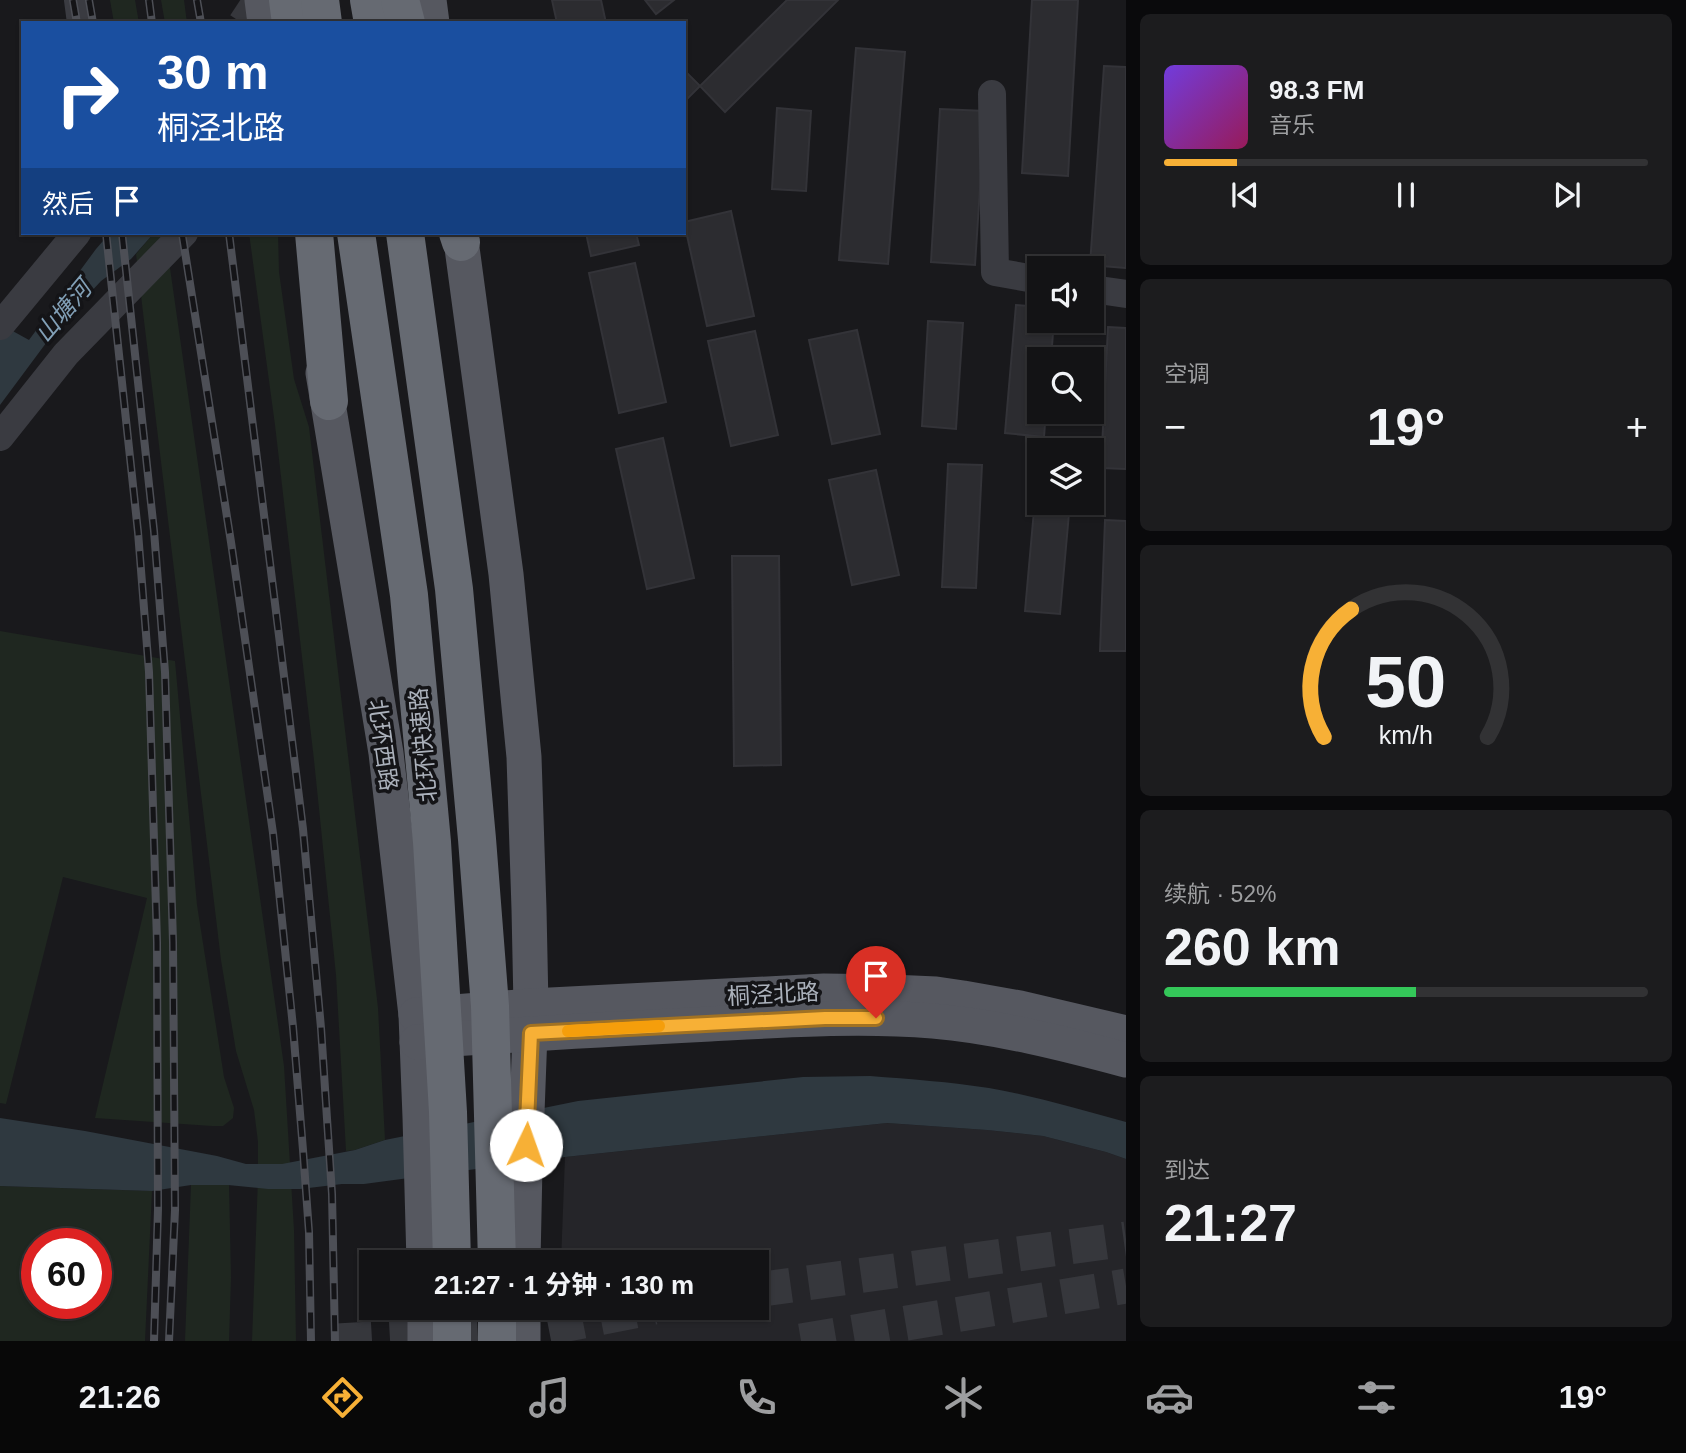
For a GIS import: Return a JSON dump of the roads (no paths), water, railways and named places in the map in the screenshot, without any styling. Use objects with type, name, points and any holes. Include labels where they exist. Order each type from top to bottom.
[{"type":"highway","points":[[288,0],[291,21]]},
{"type":"highway","points":[[320,0],[323,21]]},
{"type":"highway","points":[[369,0],[373,21]]},
{"type":"highway","points":[[400,0],[405,21]]},
{"type":"highway","points":[[314,235],[329,401]]},
{"type":"highway","name":"北环快速路","points":[[356,235],[409,595],[431,828],[448,1112],[452,1250]]},
{"type":"highway","name":"北环快速路","points":[[405,235],[454,590],[477,839],[490,1006],[497,1250]]},
{"type":"highway","points":[[452,1320],[452,1341]]},
{"type":"highway","points":[[497,1320],[497,1341]]},
{"type":"main road","points":[[262,0],[265,21]]},
{"type":"main road","points":[[429,0],[432,21]]},
{"type":"main road","name":"北环西路","points":[[298,235],[329,401],[386,753],[416,1028],[424,1250]]},
{"type":"main road","points":[[460,236],[506,574],[524,757],[531,1020],[523,1250]]},
{"type":"main road","name":"桐泾北路","points":[[416,1028],[531,1020],[824,991],[936,994],[1020,1008],[1126,1032]]},
{"type":"main road","name":"桐泾北路","points":[[531,1020],[902,1019],[959,1024],[1015,1034],[1126,1060]]},
{"type":"main road","points":[[425,1320],[425,1341]]},
{"type":"main road","points":[[523,1320],[523,1341]]},
{"type":"street","points":[[78,0],[81,21]]},
{"type":"street","points":[[992,94],[995,272],[1027,278]]},
{"type":"street","points":[[2,323],[75,235]]},
{"type":"street","points":[[0,437],[66,354],[182,235]]},
{"type":"street","points":[[1104,291],[1126,294]]},
{"type":"water","name":"山塘河","points":[[108,235],[152,235],[131,259],[101,281],[52,335],[0,405],[0,324],[29,340]]},
{"type":"water","points":[[870,1076],[989,1088],[1126,1122],[1126,1159],[1043,1136],[887,1123],[565,1157],[364,1184],[300,1189],[191,1185],[152,1191],[0,1186],[0,1118],[85,1131],[246,1164],[282,1164],[578,1101],[803,1077]]},
{"type":"tunnel","points":[[243,21],[257,0]]},
{"type":"tunnel","points":[[769,1288],[1126,1239]]},
{"type":"tunnel","points":[[801,1341],[1126,1286]]},
{"type":"tunnel","points":[[337,1341],[542,1329],[588,1320]]},
{"type":"railway","points":[[73,0],[77,21]]},
{"type":"railway","points":[[89,0],[93,21]]},
{"type":"railway","points":[[149,0],[152,21]]},
{"type":"railway","points":[[197,0],[201,21]]},
{"type":"railway","points":[[106,235],[138,532],[149,672],[157,942],[158,1209],[154,1341]]},
{"type":"railway","points":[[122,235],[154,531],[165,672],[173,942],[175,1210],[169,1341]]},
{"type":"railway","points":[[182,235],[231,542],[273,833],[303,1150],[309,1232],[311,1341]]},
{"type":"railway","points":[[229,235],[303,829],[321,1028],[332,1194],[335,1341]]}]
